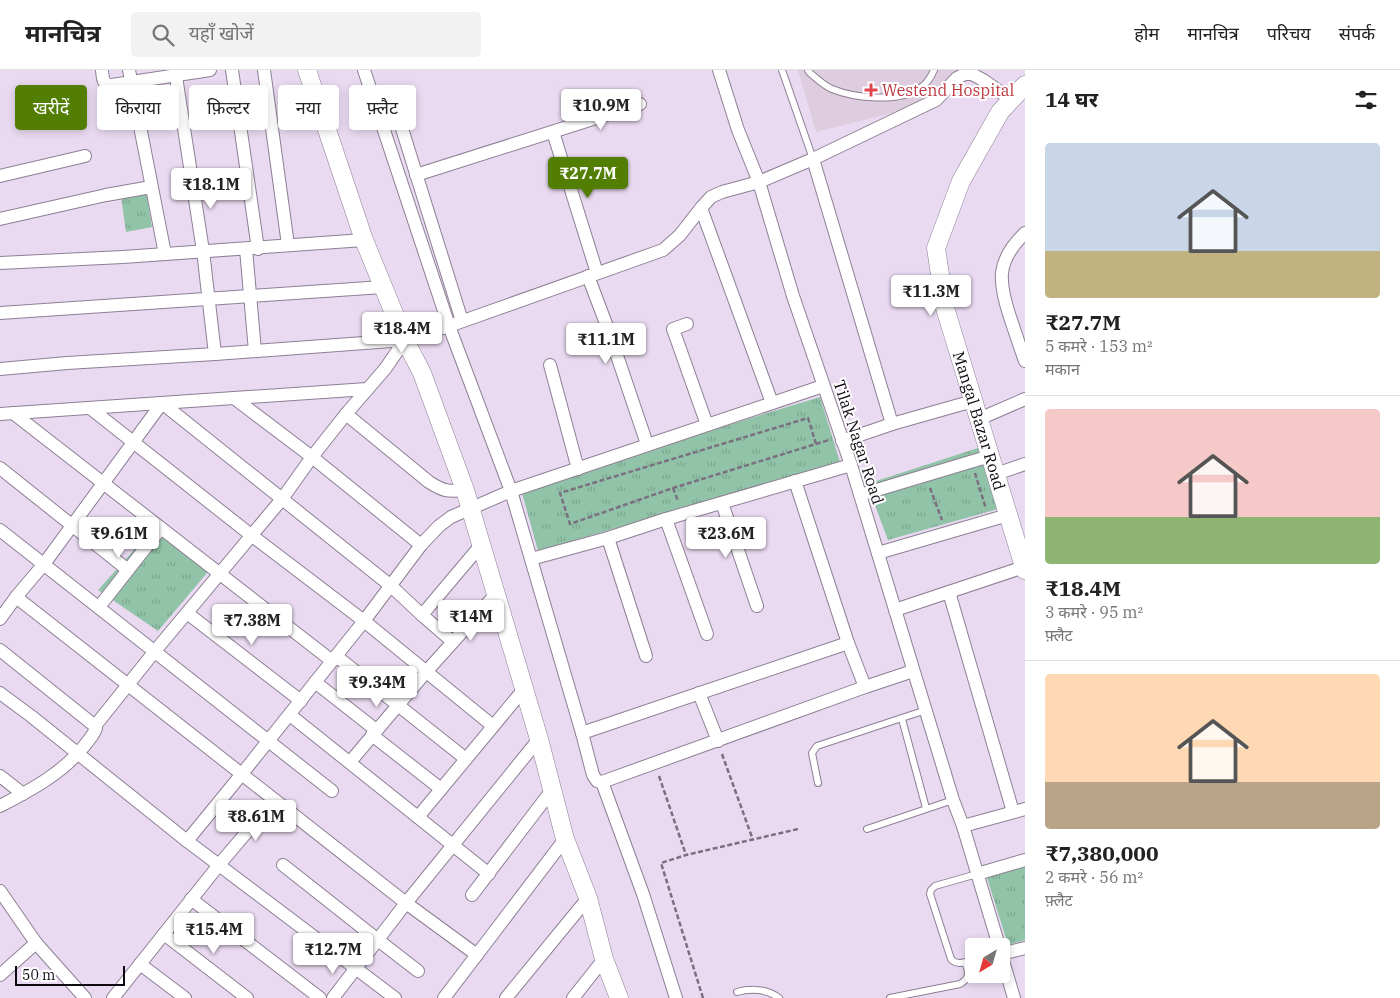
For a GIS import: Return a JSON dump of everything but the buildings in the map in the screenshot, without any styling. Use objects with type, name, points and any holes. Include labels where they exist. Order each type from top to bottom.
[{"type":"street","points":[[102,70],[103,80],[106,84],[112,85],[130,76],[210,70]]},
{"type":"street","points":[[232,70],[252,249],[250,296],[255,351]]},
{"type":"street","points":[[264,70],[288,245]]},
{"type":"street","points":[[307,70],[364,240],[405,340],[422,374],[465,490],[524,689],[565,839],[588,898],[604,959],[618,998]]},
{"type":"street","points":[[364,70],[448,326],[510,491],[593,775],[597,781],[602,782],[913,671]]},
{"type":"street","name":"Tilak Nagar Road","points":[[719,70],[738,130],[759,182],[793,296],[851,465],[997,938]]},
{"type":"street","points":[[176,72],[203,251],[215,354]]},
{"type":"street","points":[[0,369],[67,362],[215,354],[405,340],[663,250],[680,235],[700,208],[711,197],[759,182],[813,159],[936,100],[957,78],[965,74],[972,74],[983,80],[1012,100]]},
{"type":"street","points":[[130,76],[165,254]]},
{"type":"street","name":"Mangal Bazar Road","points":[[1024,568],[945,308],[936,248],[962,181],[1000,112],[1025,85]]},
{"type":"street","points":[[416,175],[640,104]]},
{"type":"street","points":[[402,130],[462,321]]},
{"type":"street","points":[[553,132],[608,328],[648,444]]},
{"type":"street","points":[[0,176],[84,156]]},
{"type":"street","points":[[813,159],[892,424]]},
{"type":"street","points":[[0,219],[106,195],[151,187]]},
{"type":"street","points":[[700,208],[772,403]]},
{"type":"street","points":[[1025,233],[1009,252],[1003,265],[1001,279],[1004,299],[1025,362]]},
{"type":"street","points":[[0,263],[252,249],[364,240]]},
{"type":"street","points":[[0,313],[383,288]]},
{"type":"street","points":[[687,324],[673,329],[707,425]]},
{"type":"street","points":[[0,806],[46,780],[78,754],[93,734],[95,726],[282,499],[312,457],[385,369],[405,340]]},
{"type":"street","points":[[550,365],[578,469]]},
{"type":"street","points":[[187,841],[290,715],[421,545],[438,526],[451,517],[471,510],[510,491],[823,386]]},
{"type":"street","points":[[6,413],[367,389]]},
{"type":"street","points":[[234,398],[312,457],[421,545]]},
{"type":"street","points":[[979,419],[1025,399]]},
{"type":"street","points":[[842,441],[892,424],[973,402]]},
{"type":"street","points":[[1,612],[44,564],[162,403]]},
{"type":"street","points":[[162,403],[391,586],[453,642]]},
{"type":"street","points":[[90,408],[364,621],[493,726]]},
{"type":"street","points":[[6,413],[103,483],[220,574],[466,759]]},
{"type":"street","points":[[346,414],[429,482],[449,492],[465,490]]},
{"type":"street","points":[[860,495],[990,456]]},
{"type":"street","points":[[996,474],[1025,464]]},
{"type":"street","points":[[531,559],[608,538],[722,502],[851,465]]},
{"type":"street","points":[[0,468],[128,570]]},
{"type":"street","points":[[795,481],[848,643],[865,687]]},
{"type":"street","points":[[722,502],[757,606]]},
{"type":"street","points":[[878,553],[1008,515]]},
{"type":"street","points":[[666,519],[707,634]]},
{"type":"street","points":[[99,607],[161,528]]},
{"type":"street","points":[[0,530],[332,791]]},
{"type":"street","points":[[608,538],[646,656]]},
{"type":"street","points":[[422,615],[481,545]]},
{"type":"street","points":[[895,610],[1024,568]]},
{"type":"street","points":[[949,592],[1019,810],[963,826]]},
{"type":"street","points":[[350,762],[426,672],[496,594]]},
{"type":"street","points":[[16,597],[406,903],[477,955]]},
{"type":"street","points":[[187,613],[301,701]]},
{"type":"street","points":[[582,733],[848,643]]},
{"type":"street","points":[[0,650],[95,726]]},
{"type":"street","points":[[316,682],[441,789]]},
{"type":"street","points":[[418,817],[524,689]]},
{"type":"street","points":[[0,693],[218,866],[395,998]]},
{"type":"street","points":[[699,693],[718,741]]},
{"type":"street","points":[[290,715],[489,874]]},
{"type":"street","points":[[333,998],[406,903],[538,739]]},
{"type":"street","points":[[0,776],[23,794]]},
{"type":"street","points":[[602,782],[642,894],[676,998]]},
{"type":"street","points":[[472,895],[552,790]]},
{"type":"street","points":[[113,998],[191,899],[274,800]]},
{"type":"street","points":[[444,998],[565,839]]},
{"type":"street","points":[[977,874],[1025,860]]},
{"type":"street","points":[[283,865],[418,971]]},
{"type":"street","points":[[0,890],[36,943],[85,998]]},
{"type":"street","points":[[506,998],[588,898]]},
{"type":"street","points":[[191,899],[320,998]]},
{"type":"street","points":[[164,934],[248,998]]},
{"type":"street","points":[[0,975],[36,943]]},
{"type":"street","points":[[1010,952],[1025,948]]},
{"type":"street","points":[[573,998],[604,959]]},
{"type":"street","points":[[140,964],[185,998]]},
{"type":"street","points":[[1010,983],[1014,998]]},
{"type":"lane","points":[[782,70],[813,159]]},
{"type":"lane","points":[[808,70],[810,74],[830,89],[847,94],[886,97],[903,95],[919,89],[930,80],[934,70]]},
{"type":"lane","points":[[818,783],[812,753],[816,746],[926,710]]},
{"type":"lane","points":[[902,718],[926,808]]},
{"type":"lane","points":[[867,829],[953,800]]},
{"type":"lane","points":[[965,962],[959,964],[951,959],[930,894],[931,890],[936,886],[977,874]]},
{"type":"lane","points":[[890,998],[960,984],[965,981]]},
{"type":"lane","points":[[737,992],[758,990],[772,993],[779,998]]},
{"type":"path","points":[[808,418],[816,444],[674,488],[570,524],[560,494],[808,418]]},
{"type":"path","points":[[978,482],[987,511]]},
{"type":"path","points":[[928,484],[943,524]]},
{"type":"path","points":[[718,741],[753,840]]},
{"type":"path","points":[[654,763],[686,854]]},
{"type":"path","points":[[703,998],[661,863],[686,854],[798,829]]},
{"type":"shaded area","name":"Westend Hospital","points":[[798,70],[958,70],[924,105],[816,132]]},
{"type":"green space","points":[[145,185],[152,227],[126,232],[120,189]]},
{"type":"green space","points":[[820,397],[840,462],[538,551],[522,493],[675,441]]},
{"type":"green space","points":[[981,447],[998,509],[888,540],[867,484]]},
{"type":"green space","points":[[156,525],[212,567],[158,631],[98,590]]},
{"type":"green space","points":[[1025,857],[1025,940],[1010,944],[1010,938],[1006,938],[984,868]]},
{"type":"place","name":"Westend Hospital","points":[[871,90]]}]
